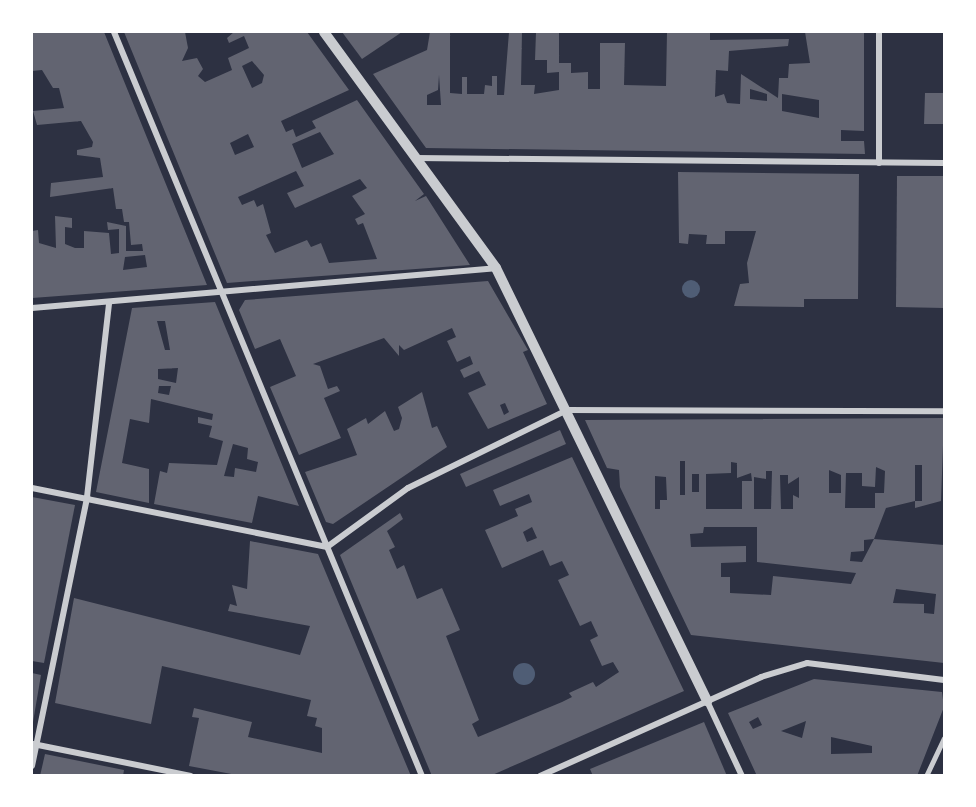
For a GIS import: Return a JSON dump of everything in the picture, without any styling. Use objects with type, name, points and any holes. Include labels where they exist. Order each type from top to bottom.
[{"type":"street","points":[[114,32],[422,776]]},
{"type":"street","points":[[324,32],[496,268],[567,410],[742,776]]},
{"type":"street","points":[[879,32],[879,164]]},
{"type":"street","points":[[416,158],[945,164]]},
{"type":"street","points":[[32,308],[222,294],[496,268]]},
{"type":"street","points":[[32,766],[34,744],[87,497],[109,303]]},
{"type":"street","points":[[32,488],[87,497],[327,547],[408,488],[567,410],[945,411]]},
{"type":"street","points":[[540,776],[707,702],[807,663],[945,680]]},
{"type":"street","points":[[926,776],[945,738]]},
{"type":"street","points":[[34,744],[192,776]]},
{"type":"water","points":[[691,280],[697,283],[700,289],[697,295],[691,298],[685,295],[682,289],[685,283]]},
{"type":"water","points":[[524,663],[532,666],[535,674],[532,682],[524,685],[516,682],[513,674],[516,666]]},
{"type":"building","points":[[32,32],[104,32],[207,285],[32,298],[32,231],[38,230],[39,243],[56,248],[55,216],[72,218],[72,228],[65,227],[65,244],[75,248],[84,248],[84,231],[109,233],[111,254],[119,253],[119,229],[108,230],[107,222],[126,226],[126,251],[143,251],[142,244],[131,245],[129,222],[124,222],[122,209],[116,209],[113,188],[50,197],[51,183],[103,177],[100,158],[77,155],[77,150],[92,147],[93,142],[81,121],[37,125],[33,111],[64,108],[59,88],[53,88],[42,70],[32,71]],"holes":[[[145,255],[147,267],[123,270],[125,257]]]},
{"type":"building","points":[[124,32],[185,32],[188,48],[182,61],[197,58],[203,69],[198,76],[205,82],[232,70],[228,58],[249,48],[244,36],[229,43],[227,38],[234,32],[307,32],[349,90],[281,121],[286,132],[293,129],[296,137],[316,128],[312,121],[357,100],[424,194],[415,201],[426,196],[470,265],[227,283]],"holes":[[[252,61],[264,75],[262,83],[252,88],[242,66]],[[320,132],[334,154],[302,168],[292,144]],[[248,134],[254,147],[235,155],[230,143]],[[296,171],[304,186],[287,193],[295,208],[360,179],[367,188],[352,196],[365,214],[355,219],[358,225],[363,223],[377,259],[329,263],[321,243],[311,247],[307,240],[275,253],[266,235],[271,233],[263,204],[257,207],[254,200],[242,205],[238,197]]]},
{"type":"building","points":[[342,32],[402,32],[362,59]]},
{"type":"building","points":[[430,32],[450,32],[450,93],[462,94],[462,77],[467,77],[467,94],[484,94],[485,85],[492,86],[492,76],[497,76],[497,95],[504,95],[509,32],[522,32],[521,85],[535,85],[534,94],[559,90],[559,72],[547,73],[547,60],[535,60],[536,32],[559,32],[559,63],[571,63],[571,73],[588,72],[588,89],[600,89],[600,43],[625,43],[624,85],[666,86],[667,32],[710,32],[710,40],[789,39],[788,46],[729,51],[728,71],[716,70],[715,97],[724,94],[727,103],[740,104],[741,74],[778,98],[779,78],[788,78],[789,64],[810,63],[805,32],[864,32],[864,131],[841,130],[841,141],[864,141],[865,154],[426,148],[373,74],[427,50]],"holes":[[[439,75],[441,105],[427,105],[427,95],[438,90]],[[750,89],[767,94],[767,101],[750,99]],[[782,94],[819,100],[819,118],[782,111]]]},
{"type":"building","points":[[925,93],[944,93],[944,124],[924,124]]},
{"type":"building","points":[[678,172],[859,174],[858,299],[804,299],[804,307],[734,306],[740,284],[749,283],[747,263],[756,231],[725,231],[725,244],[706,244],[707,235],[689,234],[688,244],[679,243]]},
{"type":"building","points":[[897,176],[944,176],[944,308],[896,307]]},
{"type":"building","points":[[488,281],[528,350],[523,352],[547,404],[488,429],[468,393],[486,385],[479,371],[464,378],[460,370],[473,364],[470,356],[457,362],[447,341],[456,337],[452,328],[404,350],[399,345],[399,356],[384,338],[313,364],[320,366],[328,389],[337,386],[340,391],[324,398],[341,438],[299,455],[270,387],[296,376],[280,339],[255,349],[239,310],[245,300]],"holes":[[[505,403],[509,412],[504,415],[500,405]]]},
{"type":"building","points":[[215,302],[299,506],[258,496],[252,523],[154,504],[160,471],[167,473],[169,463],[217,465],[223,441],[209,437],[212,426],[198,423],[198,417],[212,420],[213,414],[151,399],[149,423],[130,419],[122,463],[149,469],[149,503],[96,492],[132,308]],"holes":[[[157,321],[165,321],[170,350],[165,350]],[[178,368],[176,383],[158,379],[158,369]],[[159,386],[171,386],[169,395],[158,393]],[[233,444],[248,448],[247,459],[258,462],[256,472],[235,468],[234,477],[224,476]]]},
{"type":"building","points":[[422,392],[432,428],[437,426],[447,447],[333,524],[326,522],[305,472],[357,455],[347,429],[366,418],[368,424],[385,411],[394,431],[399,429],[402,418],[398,407]]},
{"type":"building","points":[[944,418],[941,501],[915,508],[915,501],[886,508],[874,539],[944,545],[944,663],[691,635],[620,487],[619,470],[607,468],[585,420]],"holes":[[[680,461],[685,461],[685,495],[680,495]],[[731,462],[737,463],[737,478],[751,473],[752,481],[742,481],[742,509],[706,509],[706,474],[731,473]],[[915,465],[922,465],[922,501],[915,501]],[[876,467],[885,471],[884,493],[875,493],[875,508],[845,508],[846,473],[862,473],[862,486],[875,487]],[[829,470],[841,475],[841,493],[829,493]],[[766,471],[772,471],[771,509],[754,509],[754,477],[766,479]],[[692,474],[699,474],[699,492],[692,492]],[[780,475],[788,475],[788,484],[799,477],[799,498],[793,495],[793,509],[781,509]],[[655,476],[666,477],[667,500],[660,500],[660,509],[655,509]],[[704,527],[757,527],[757,562],[856,573],[851,584],[773,576],[771,595],[730,593],[730,577],[721,577],[721,563],[746,562],[746,546],[691,547],[690,534],[703,533]],[[874,539],[862,562],[850,561],[851,552],[864,551],[864,540]],[[896,589],[936,594],[934,614],[924,613],[924,604],[893,603]]]},
{"type":"building","points":[[560,430],[566,444],[466,487],[460,474]]},
{"type":"building","points":[[572,457],[684,691],[490,776],[432,776],[340,555],[400,513],[403,519],[387,531],[395,547],[389,550],[397,569],[404,565],[417,599],[442,588],[460,630],[446,636],[479,720],[472,724],[478,737],[562,702],[572,697],[569,693],[593,682],[596,687],[619,672],[613,662],[602,666],[590,640],[598,636],[591,621],[580,626],[558,580],[569,575],[562,561],[550,566],[543,550],[502,568],[485,530],[518,516],[515,509],[532,502],[529,494],[500,506],[493,490]],"holes":[[[532,527],[537,538],[527,542],[523,532]]]},
{"type":"building","points":[[32,497],[75,505],[44,663],[32,661]]},
{"type":"building","points":[[250,541],[318,554],[411,776],[242,776],[189,766],[199,718],[192,717],[194,708],[252,722],[248,737],[322,753],[322,728],[315,726],[317,718],[307,716],[311,700],[162,666],[151,724],[55,703],[74,598],[300,655],[310,626],[228,611],[230,604],[237,606],[232,585],[247,589]]},
{"type":"building","points":[[32,673],[41,675],[33,722],[32,722]]},
{"type":"building","points":[[814,679],[942,692],[944,707],[917,776],[757,776],[728,713]],"holes":[[[758,717],[762,725],[753,729],[749,722]],[[806,721],[802,738],[781,731]],[[831,737],[872,746],[872,753],[831,754]]]},
{"type":"building","points":[[704,722],[727,776],[593,776],[590,769]]},
{"type":"building","points":[[45,754],[124,770],[123,776],[40,776]]}]
